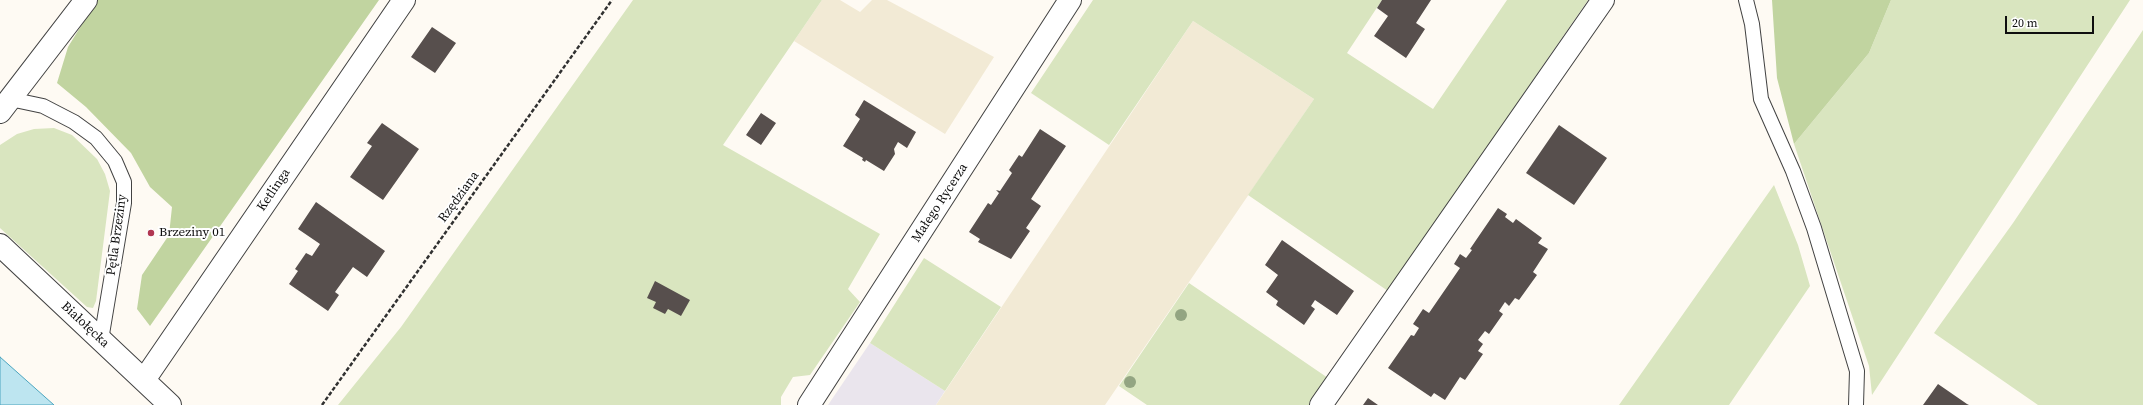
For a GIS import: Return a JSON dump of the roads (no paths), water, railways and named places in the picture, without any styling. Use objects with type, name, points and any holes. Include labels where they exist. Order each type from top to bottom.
[{"type":"street","points":[[5,105],[86,0]]},
{"type":"street","name":"Ketlinga","points":[[144,380],[404,0]]},
{"type":"street","name":"Małego Rycerza","points":[[809,405],[1070,0]]},
{"type":"street","points":[[1321,405],[1603,0]]},
{"type":"street","name":"Białołęcka","points":[[0,245],[170,405]]},
{"type":"lane","points":[[1746,0],[1752,24],[1761,99],[1793,171],[1814,228],[1857,371],[1856,405]]},
{"type":"lane","name":"Pętla Brzeziny","points":[[5,105],[42,106],[74,122],[96,138],[115,161],[124,182],[124,202],[101,340]]},
{"type":"water","points":[[0,357],[54,405],[0,405]]},
{"type":"place","name":"Brzeziny 01","points":[[151,233]]}]
